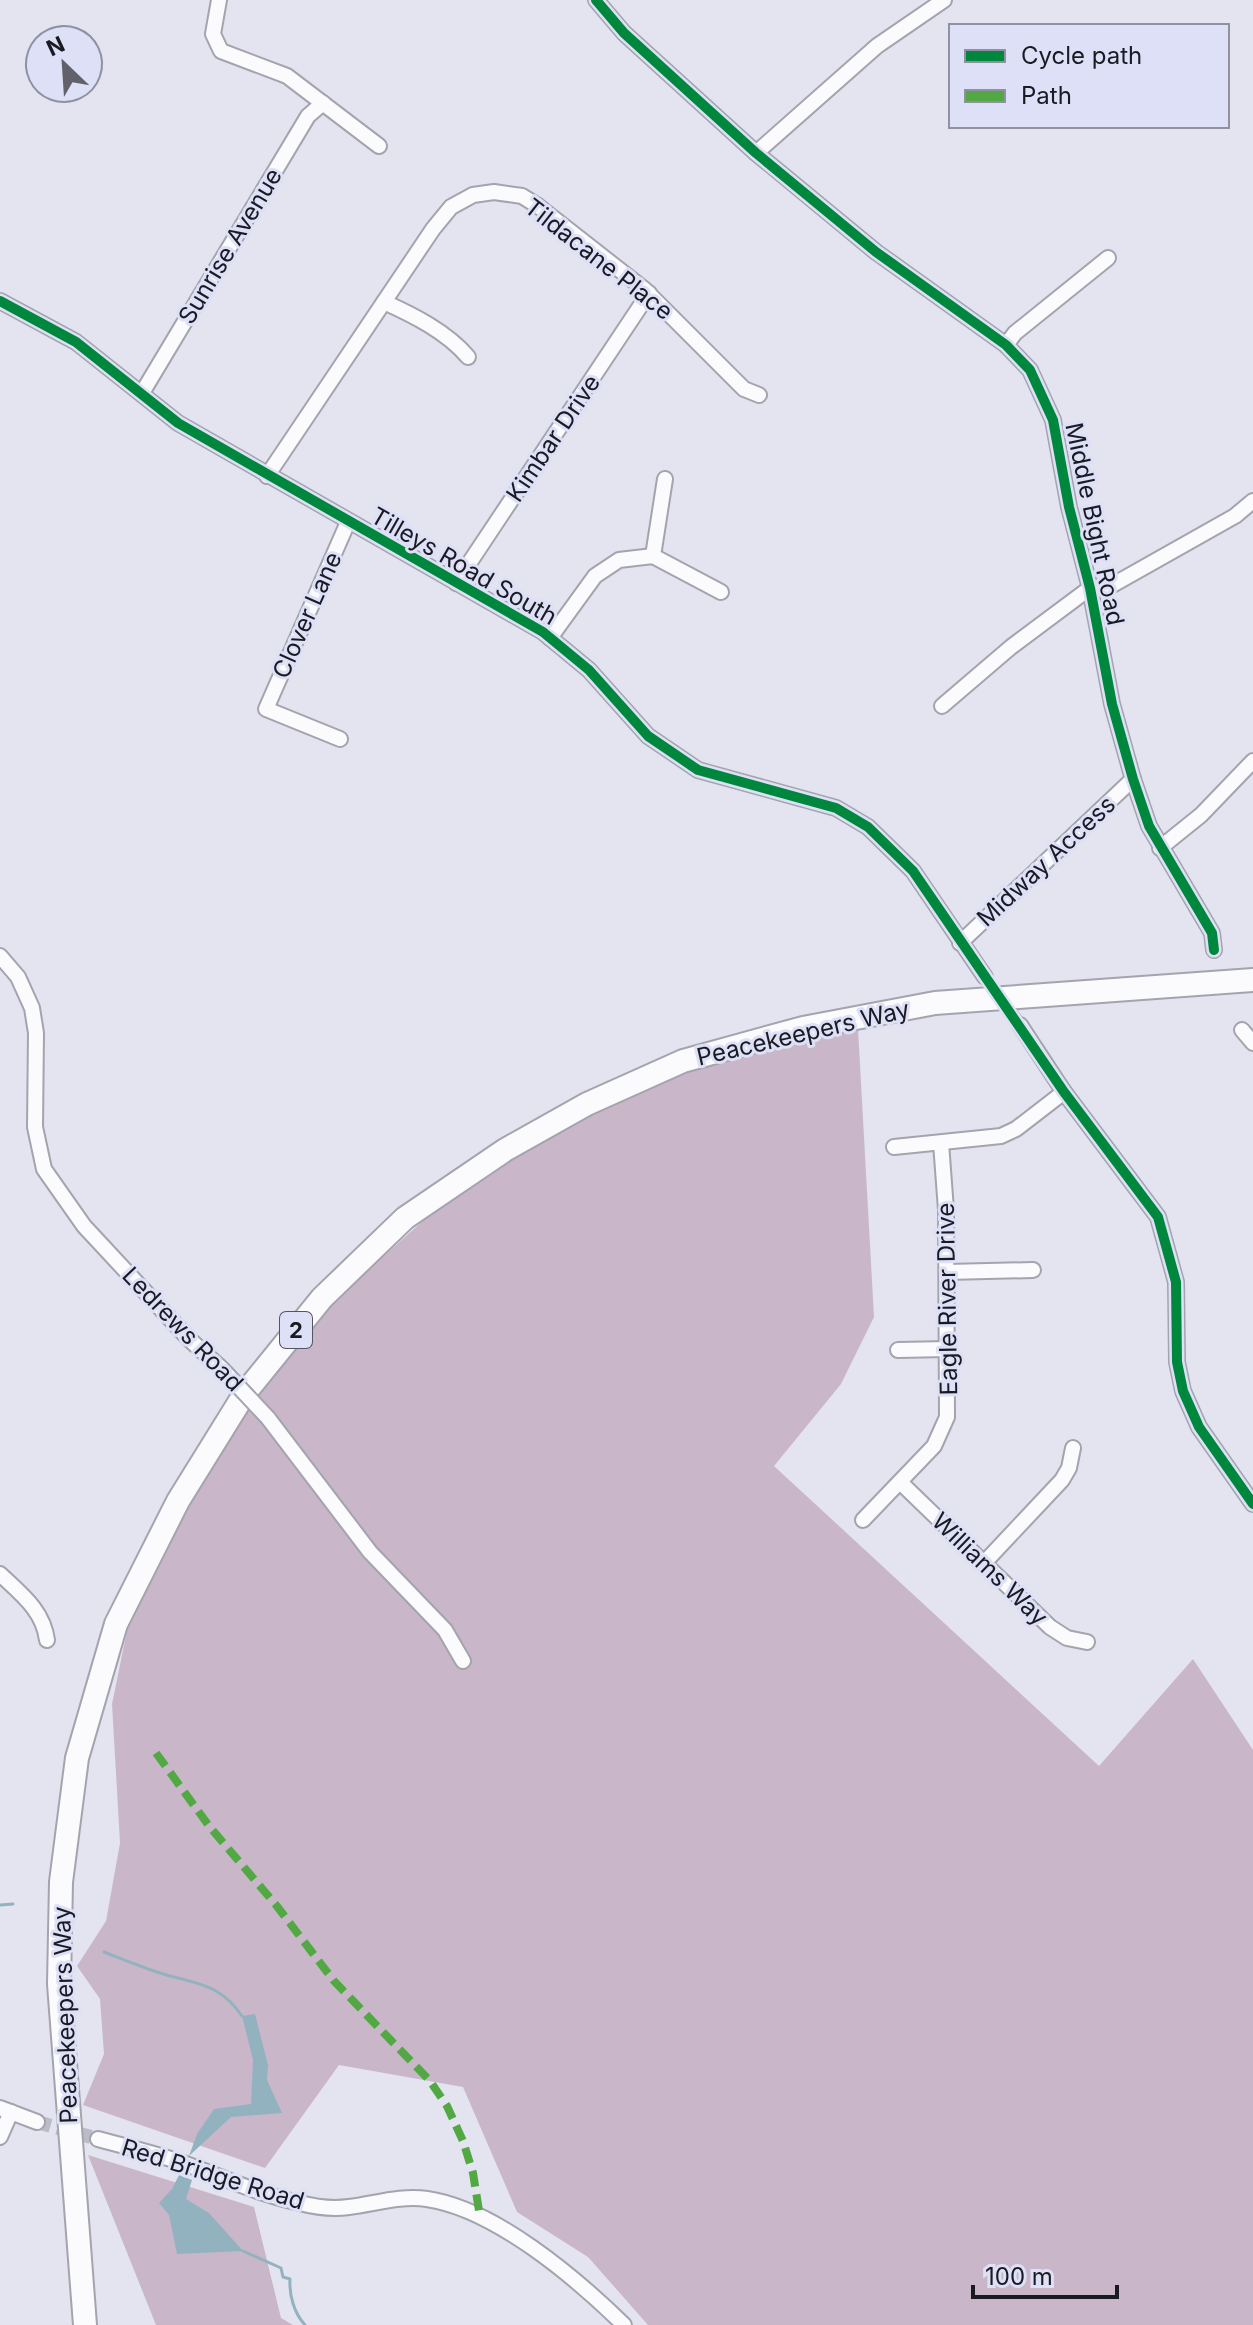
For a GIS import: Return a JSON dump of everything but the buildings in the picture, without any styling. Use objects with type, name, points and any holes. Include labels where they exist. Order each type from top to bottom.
[{"type":"highway","name":"Peacekeepers Way","points":[[85,2325],[59,1984],[61,1882],[77,1758],[116,1624],[178,1501],[245,1393],[322,1298],[405,1218],[505,1150],[587,1104],[683,1061],[803,1028],[935,1003],[1253,980]]},
{"type":"street","points":[[219,0],[213,34],[221,51],[287,76],[379,146]]},
{"type":"street","name":"Middle Bight Road","points":[[596,0],[624,33],[756,153],[876,252],[1006,345],[1030,370],[1053,420],[1112,704],[1133,779],[1149,826],[1212,933],[1214,950]]},
{"type":"street","points":[[756,153],[877,46],[944,0]]},
{"type":"street","name":"Sunrise Avenue","points":[[142,393],[308,116],[323,103]]},
{"type":"street","name":"Tildacane Place","points":[[267,476],[433,229],[451,207],[473,195],[494,192],[515,194],[538,206],[649,293],[744,389],[759,395]]},
{"type":"street","points":[[1006,345],[1015,333],[1108,258]]},
{"type":"street","name":"Kimbar Drive","points":[[456,583],[649,293]]},
{"type":"street","name":"Tilleys Road South","points":[[0,301],[76,342],[178,423],[550,638],[589,670],[648,736],[698,770],[836,808],[868,827],[913,871],[985,977]]},
{"type":"street","points":[[384,302],[406,311],[458,345],[468,357]]},
{"type":"street","points":[[653,556],[665,479]]},
{"type":"street","points":[[942,706],[1011,647],[1090,588],[1109,587],[1235,516],[1253,501]]},
{"type":"street","name":"Clover Lane","points":[[340,739],[266,709],[348,522]]},
{"type":"street","points":[[550,638],[595,576],[619,560],[653,556],[721,592]]},
{"type":"street","points":[[1160,848],[1201,815],[1253,761]]},
{"type":"street","name":"Midway Access","points":[[960,943],[1133,779]]},
{"type":"street","name":"Ledrews Road","points":[[0,956],[18,977],[32,1008],[36,1033],[35,1127],[44,1169],[84,1226],[268,1418],[370,1552],[445,1630],[463,1661]]},
{"type":"street","points":[[1020,1025],[1064,1092],[1158,1217],[1176,1282],[1177,1362],[1183,1391],[1199,1427],[1252,1498]]},
{"type":"street","points":[[1242,1030],[1253,1043]]},
{"type":"street","points":[[894,1147],[986,1139],[1008,1133],[1064,1092]]},
{"type":"street","name":"Eagle River Drive","points":[[863,1520],[934,1446],[943,1429],[948,1406],[946,1201],[941,1143]]},
{"type":"street","points":[[947,1272],[1033,1270]]},
{"type":"street","points":[[898,1350],[948,1349]]},
{"type":"street","points":[[984,1563],[1062,1480],[1071,1462],[1073,1448]]},
{"type":"street","name":"Williams Way","points":[[900,1482],[1056,1631],[1074,1640],[1087,1642]]},
{"type":"street","points":[[0,1574],[34,1606],[45,1627],[47,1640]]},
{"type":"street","points":[[0,2137],[6,2110],[37,2122]]},
{"type":"street","name":"Red Bridge Road","points":[[98,2139],[183,2163],[252,2190],[302,2204],[345,2208],[401,2198],[427,2199],[457,2207],[551,2259],[624,2325]]},
{"type":"shaded area","points":[[858,1029],[874,1317],[841,1384],[774,1466],[1099,1766],[1193,1659],[1253,1750],[1253,2325],[648,2325],[588,2257],[517,2212],[463,2087],[339,2065],[265,2168],[83,2105],[104,2054],[100,1999],[77,1966],[106,1921],[120,1843],[112,1704],[129,1621],[206,1471],[256,1390],[343,1293],[446,1200],[560,1129],[687,1071]]},
{"type":"shaded area","points":[[88,2155],[254,2207],[281,2318],[293,2325],[156,2325]]},
{"type":"water","points":[[255,2014],[268,2065],[267,2080],[282,2113],[231,2117],[189,2156],[197,2134],[214,2109],[251,2104],[253,2060],[242,2016]]},
{"type":"water","points":[[179,2175],[192,2180],[186,2199],[209,2213],[243,2251],[177,2254],[169,2215],[159,2203],[172,2189]]},
{"type":"waterway","points":[[0,1905],[13,1904]]},
{"type":"waterway","points":[[104,1952],[150,1970],[204,1985],[224,1996],[242,2016]]},
{"type":"waterway","points":[[243,2251],[281,2268],[283,2277],[290,2279],[293,2304],[305,2325]]},
{"type":"tunnel","points":[[985,977],[1020,1025]]},
{"type":"tunnel","points":[[37,2122],[98,2139]]},
{"type":"marked path","points":[[156,1753],[209,1826],[276,1905],[334,1981],[430,2081],[447,2106],[463,2141],[473,2173],[480,2217]]},
{"type":"cycle path","points":[[596,0],[624,33],[756,153],[876,252],[1006,345],[1030,370],[1053,420],[1112,704],[1133,779],[1149,826],[1212,933],[1214,950]]},
{"type":"cycle path","points":[[0,301],[76,342],[178,423],[543,632],[589,670],[648,736],[698,770],[836,808],[868,827],[913,871],[1064,1092],[1158,1217],[1176,1282],[1177,1362],[1183,1391],[1199,1427],[1253,1504]]}]
